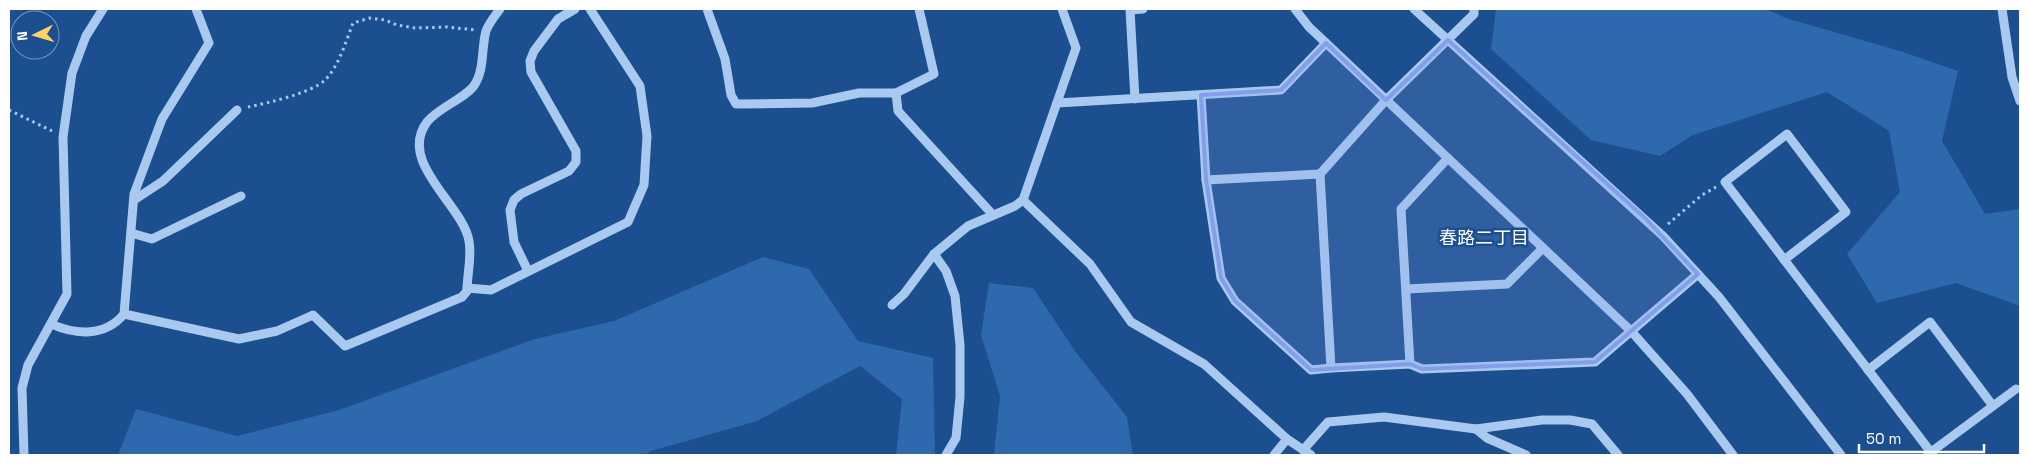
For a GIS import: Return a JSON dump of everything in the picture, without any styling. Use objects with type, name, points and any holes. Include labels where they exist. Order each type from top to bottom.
[{"type":"street","points":[[24,455],[22,388],[28,364],[67,294],[63,137],[72,72],[86,36],[103,9]]},
{"type":"street","points":[[51,324],[68,331],[91,332],[118,322],[124,314],[134,194],[162,119],[209,43],[196,9]]},
{"type":"street","points":[[124,314],[239,339],[276,331],[313,315],[345,346],[462,297],[467,291],[469,242],[464,229],[425,167],[420,147],[422,133],[428,121],[472,87],[479,75],[486,31],[500,9]]},
{"type":"street","points":[[528,271],[514,242],[510,210],[514,200],[521,194],[569,171],[576,162],[576,151],[531,72],[530,61],[534,51],[558,19],[575,9]]},
{"type":"street","points":[[467,288],[491,290],[628,222],[644,186],[647,136],[640,86],[590,9]]},
{"type":"street","points":[[707,9],[725,59],[731,95],[736,104],[812,104],[859,93],[896,93],[934,74],[919,9]]},
{"type":"street","points":[[892,305],[904,294],[934,254],[968,226],[1015,206],[1023,200],[1076,48],[1062,9]]},
{"type":"street","points":[[1135,99],[1130,10],[1143,9]]},
{"type":"street","points":[[1295,9],[1309,27],[1631,331],[1687,394],[1733,455]]},
{"type":"street","points":[[1414,9],[1659,232],[1719,297],[1841,455]]},
{"type":"street","points":[[1331,368],[1320,174],[1386,100],[1474,14],[1474,9]]},
{"type":"street","points":[[2002,9],[2012,77],[2020,101]]},
{"type":"street","points":[[1057,103],[1281,90],[1326,43]]},
{"type":"street","points":[[896,93],[898,111],[993,215]]},
{"type":"street","points":[[1201,95],[1206,180],[1221,278],[1235,301],[1311,370],[1410,364],[1422,369],[1595,362],[1698,274]]},
{"type":"street","points":[[134,200],[163,181],[237,110]]},
{"type":"street","points":[[1784,260],[1846,212],[1787,134],[1725,182],[1930,454],[2016,389]]},
{"type":"street","points":[[1410,364],[1402,209],[1448,158]]},
{"type":"street","points":[[1206,180],[1320,174]]},
{"type":"street","points":[[131,233],[152,239],[241,196]]},
{"type":"street","points":[[1023,200],[1090,264],[1131,322],[1204,364],[1287,439],[1311,455]]},
{"type":"street","points":[[1406,289],[1507,284],[1543,248]]},
{"type":"street","points":[[934,254],[946,271],[955,296],[960,345],[960,397],[956,438],[946,455]]},
{"type":"street","points":[[1868,370],[1930,322],[1993,406]]},
{"type":"street","points":[[1303,450],[1328,422],[1384,417],[1476,429],[1542,420],[1570,420],[1592,424],[1618,455]]},
{"type":"street","points":[[1476,429],[1486,438],[1526,455]]},
{"type":"street","points":[[1274,455],[1287,439]]},
{"type":"path","points":[[237,110],[277,100],[325,80],[337,62],[353,23],[370,18],[386,20],[396,25],[414,28],[447,27],[486,31]]},
{"type":"path","points":[[9,110],[63,137]]},
{"type":"path","points":[[1659,232],[1702,195],[1725,182]]},
{"type":"highlighted area","points":[[1448,40],[1646,219],[1698,274],[1595,362],[1422,369],[1410,364],[1311,370],[1235,301],[1221,278],[1206,180],[1201,95],[1281,90],[1326,43],[1386,100]]},
{"type":"shaded area","points":[[1496,9],[1766,9],[1786,18],[1903,52],[1958,71],[1942,141],[1985,214],[2020,209],[2020,306],[1956,283],[1877,303],[1847,254],[1900,192],[1889,131],[1827,92],[1693,135],[1660,156],[1591,140],[1491,49]]},
{"type":"shaded area","points":[[763,257],[809,269],[858,341],[933,358],[935,455],[896,455],[902,399],[860,366],[757,421],[651,451],[645,455],[118,455],[136,409],[237,436],[339,410],[535,339],[614,321]]},
{"type":"shaded area","points":[[989,283],[1033,288],[1075,351],[1127,417],[1133,455],[994,455],[1000,396],[981,335]]},
{"type":"district","name":"春路二丁目","points":[[1484,238]]}]
